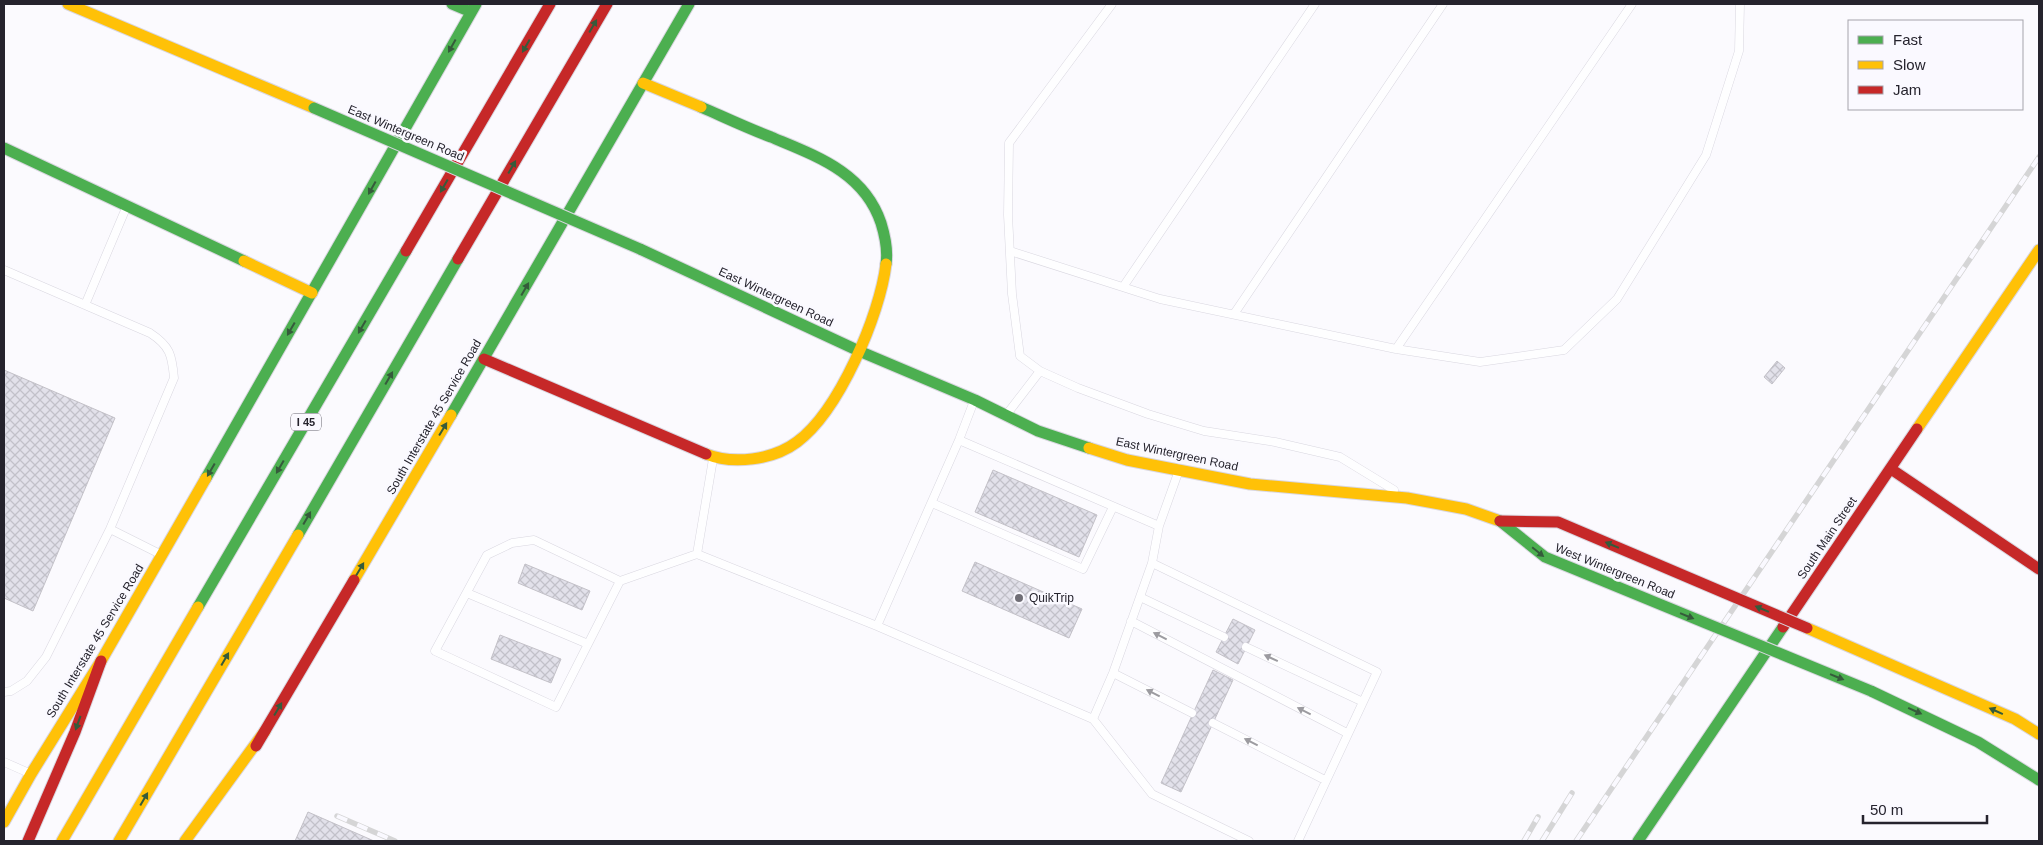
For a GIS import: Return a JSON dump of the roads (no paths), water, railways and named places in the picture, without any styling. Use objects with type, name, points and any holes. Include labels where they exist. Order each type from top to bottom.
[{"type":"main road","name":"East Wintergreen Road","points":[[68,4],[640,249],[1047,434],[1127,460],[1178,471],[1250,484],[1407,498],[1466,509],[1500,521]]},
{"type":"main road","points":[[452,4],[473,8]]},
{"type":"main road","name":"I 45","points":[[62,841],[550,4]]},
{"type":"main road","points":[[119,841],[606,4]]},
{"type":"main road","name":"South Interstate 45 Service Road","points":[[199,841],[484,360],[688,4]]},
{"type":"main road","name":"South Interstate 45 Service Road","points":[[4,822],[31,774],[101,661],[473,8]]},
{"type":"main road","points":[[484,360],[714,457],[744,460],[761,459],[797,441],[815,426],[840,390],[859,350],[882,292],[888,261],[884,229],[878,214],[860,186],[849,175],[821,158],[643,83]]},
{"type":"main road","points":[[4,148],[312,293]]},
{"type":"main road","name":"South Main Street","points":[[1638,841],[2039,250]]},
{"type":"main road","points":[[1891,469],[2039,569]]},
{"type":"main road","name":"West Wintergreen Road","points":[[1500,521],[1558,522],[2014,719],[2039,734]]},
{"type":"main road","name":"West Wintergreen Road","points":[[1500,521],[1544,557],[1871,691],[1950,727],[2016,763],[2039,780]]},
{"type":"main road","points":[[28,841],[75,732],[101,661]]},
{"type":"main road","points":[[185,841],[265,731]]},
{"type":"lane","points":[[1112,4],[1009,142],[1012,294],[1020,356],[1040,371],[1078,388],[1148,414],[1204,431],[1275,442],[1340,457],[1407,498]]},
{"type":"lane","points":[[1123,287],[1315,4]]},
{"type":"lane","points":[[1234,314],[1443,4]]},
{"type":"lane","points":[[1396,349],[1632,4]]},
{"type":"lane","points":[[1010,251],[1160,299],[1396,349],[1480,362],[1564,350],[1617,299],[1706,155],[1739,51],[1740,4]]},
{"type":"lane","points":[[85,305],[126,206]]},
{"type":"lane","points":[[4,270],[150,333],[164,342],[173,360],[174,378],[110,529],[46,657],[27,680],[11,691],[4,692]]},
{"type":"lane","points":[[1006,415],[1040,371]]},
{"type":"lane","points":[[877,626],[932,503],[974,400]]},
{"type":"lane","points":[[959,440],[1159,526]]},
{"type":"lane","points":[[697,554],[714,457]]},
{"type":"lane","points":[[1094,720],[1113,673],[1152,563],[1159,526],[1178,471]]},
{"type":"lane","points":[[932,503],[1083,570],[1113,507]]},
{"type":"lane","points":[[110,529],[162,555]]},
{"type":"lane","points":[[620,581],[534,540],[512,543],[487,555],[435,651],[556,707],[620,581],[697,554],[877,626],[1094,720],[1152,794],[1248,841]]},
{"type":"lane","points":[[1152,563],[1377,672],[1298,841]]},
{"type":"lane","points":[[467,593],[588,644]]},
{"type":"lane","points":[[1140,597],[1224,636]]},
{"type":"lane","points":[[1131,621],[1347,734]]},
{"type":"lane","points":[[1246,647],[1362,702]]},
{"type":"lane","points":[[1113,673],[1192,713]]},
{"type":"lane","points":[[1213,723],[1325,780]]},
{"type":"lane","points":[[4,762],[31,774]]},
{"type":"railway","points":[[1576,841],[2039,157]]},
{"type":"railway","points":[[1542,841],[1572,793]]},
{"type":"railway","points":[[337,816],[395,841]]},
{"type":"railway","points":[[1524,841],[1538,817]]},
{"type":"place","name":"QuikTrip","points":[[1019,598]]}]
